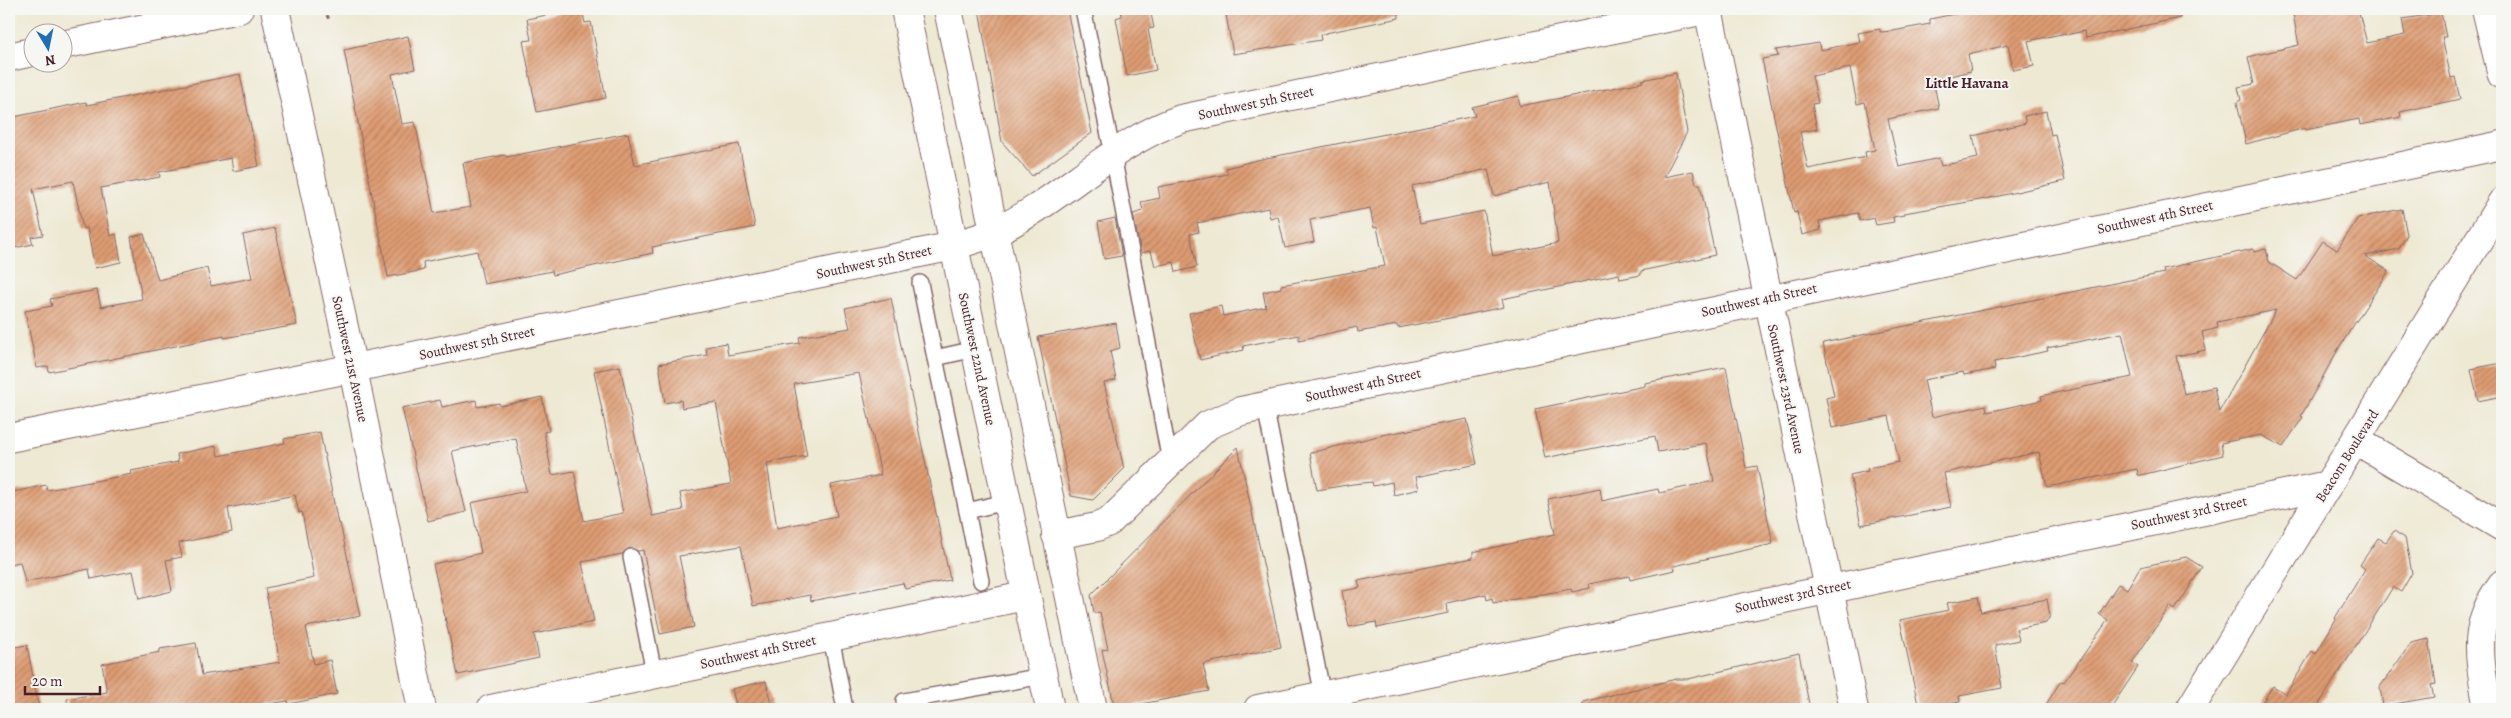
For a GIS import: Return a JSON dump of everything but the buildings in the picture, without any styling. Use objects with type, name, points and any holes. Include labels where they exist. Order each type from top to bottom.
[{"type":"street","points":[[72,43],[239,9]]},
{"type":"street","name":"Southwest 21st Avenue","points":[[275,9],[422,709]]},
{"type":"street","name":"Southwest 22nd Avenue","points":[[905,9],[1050,709]]},
{"type":"street","points":[[948,9],[1093,709]]},
{"type":"street","name":"Southwest 5th Street","points":[[9,438],[954,246],[993,233],[1023,217],[1113,155],[1158,127],[1181,119],[1708,9]]},
{"type":"street","name":"Southwest 23rd Avenue","points":[[1708,9],[1854,709]]},
{"type":"street","points":[[2486,9],[2502,75]]},
{"type":"street","points":[[9,56],[22,54]]},
{"type":"street","name":"Southwest 4th Street","points":[[1056,535],[1097,527],[1109,522],[1208,425],[1222,417],[1265,406],[1768,299],[2502,145]]},
{"type":"street","name":"Beacom Boulevard","points":[[2190,709],[2357,441],[2502,202]]},
{"type":"street","points":[[2357,441],[2502,527]]},
{"type":"street","name":"Southwest 3rd Street","points":[[1258,709],[1828,588],[2328,485]]},
{"type":"street","points":[[2488,709],[2478,645],[2485,613],[2502,584]]},
{"type":"street","name":"Southwest 4th Street","points":[[491,709],[654,673],[1026,596]]},
{"type":"lane","points":[[1083,9],[1113,155],[1170,462]]},
{"type":"lane","points":[[920,283],[981,581]]},
{"type":"lane","points":[[935,358],[975,349]]},
{"type":"lane","points":[[1265,406],[1323,696]]},
{"type":"lane","points":[[967,511],[1006,502]]},
{"type":"lane","points":[[631,557],[654,673]]},
{"type":"lane","points":[[831,637],[845,709]]},
{"type":"lane","points":[[904,700],[1043,676]]},
{"type":"path","points":[[327,15],[330,22]]},
{"type":"district","name":"Little Havana","points":[[1967,83]]}]
